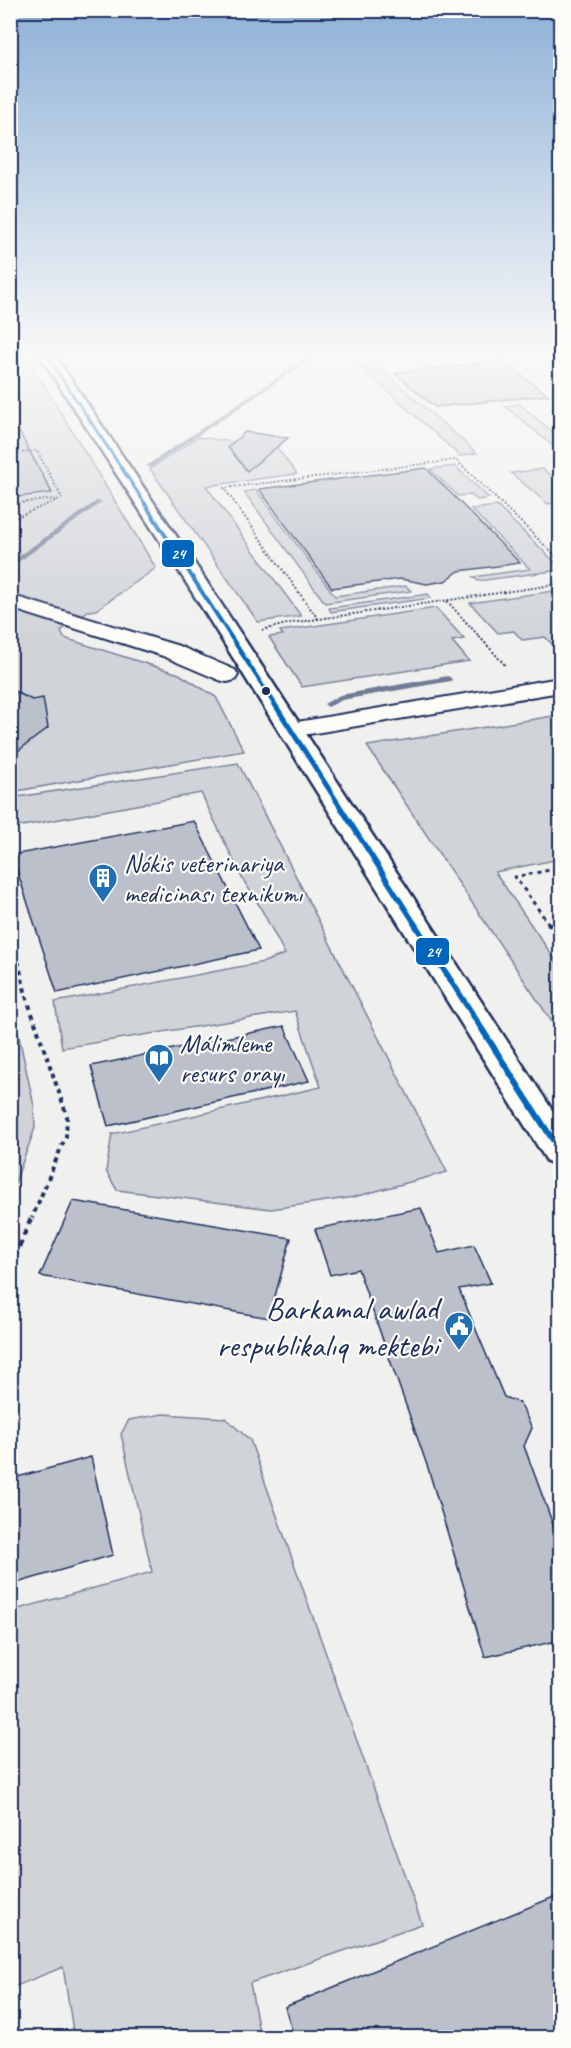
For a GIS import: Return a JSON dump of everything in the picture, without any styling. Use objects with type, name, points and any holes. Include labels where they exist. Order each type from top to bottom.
[{"type":"main road","points":[[110,452],[561,1151]]},
{"type":"street","points":[[10,601],[171,651],[227,675]]},
{"type":"street","points":[[291,730],[561,685]]},
{"type":"path","points":[[10,454],[32,452]]},
{"type":"path","points":[[37,452],[62,498]]},
{"type":"path","points":[[318,619],[224,488],[456,460],[561,560]]},
{"type":"path","points":[[10,504],[62,498]]},
{"type":"path","points":[[10,520],[62,498]]},
{"type":"path","points":[[259,630],[318,619],[561,584]]},
{"type":"path","points":[[447,600],[505,664]]},
{"type":"path","points":[[561,868],[515,877],[561,940]]},
{"type":"path","points":[[10,926],[26,996],[67,1116],[66,1136],[10,1269]]},
{"type":"shaded area","points":[[10,452],[85,452],[156,568],[96,610],[88,611],[61,631],[64,638],[179,674],[216,697],[244,751],[11,792]]},
{"type":"shaded area","points":[[176,452],[280,452],[297,474],[206,486],[301,616],[258,622],[150,469]]},
{"type":"shaded area","points":[[455,452],[477,453],[460,456]]},
{"type":"shaded area","points":[[455,466],[489,498],[477,500],[471,495],[458,496],[430,469]]},
{"type":"shaded area","points":[[543,469],[560,483],[560,502],[548,504],[511,473]]},
{"type":"shaded area","points":[[256,490],[335,596],[406,586],[411,591],[325,603],[244,492]]},
{"type":"shaded area","points":[[497,506],[560,567],[560,570],[478,581],[473,577],[530,569],[471,509]]},
{"type":"shaded area","points":[[560,590],[560,645],[554,646],[545,637],[522,640],[514,631],[498,633],[470,603]]},
{"type":"shaded area","points":[[428,594],[431,598],[331,612],[329,608]]},
{"type":"shaded area","points":[[436,608],[464,639],[452,641],[469,661],[302,687],[269,637],[283,635],[280,631]]},
{"type":"shaded area","points":[[560,715],[560,859],[495,872],[560,967],[560,1034],[367,746]]},
{"type":"shaded area","points":[[238,763],[447,1172],[354,1197],[271,1209],[117,1190],[106,1171],[112,1134],[321,1087],[295,1011],[62,1048],[55,1002],[264,962],[285,954],[242,878],[201,793],[11,828],[11,798]]},
{"type":"shaded area","points":[[15,1018],[34,1106],[35,1128],[11,1194],[10,1019]]},
{"type":"shaded area","points":[[163,1414],[225,1418],[250,1440],[422,1924],[250,1983],[260,2037],[74,2037],[63,1967],[11,1988],[11,1611],[152,1572],[121,1434],[129,1420]]},
{"type":"building","points":[[10,452],[30,452],[52,493],[10,498]]},
{"type":"building","points":[[232,452],[271,452],[247,471]]},
{"type":"building","points":[[426,468],[520,563],[459,571],[445,581],[427,584],[401,579],[332,588],[259,489]]},
{"type":"building","points":[[10,689],[32,700],[43,698],[48,728],[10,757]]},
{"type":"building","name":"Nókis veterinariya medicinası texnikumı","points":[[194,821],[259,950],[57,993],[12,855]]},
{"type":"building","points":[[284,1026],[309,1081],[108,1126],[91,1066]]},
{"type":"building","points":[[73,1201],[291,1238],[269,1318],[40,1276]]},
{"type":"building","points":[[421,1208],[439,1253],[474,1245],[491,1283],[459,1289],[504,1397],[520,1403],[532,1428],[524,1446],[561,1546],[561,1640],[485,1657],[428,1468],[358,1269],[330,1275],[315,1229]]},
{"type":"building","points":[[91,1457],[113,1555],[10,1585],[10,1479]]},
{"type":"building","points":[[561,1894],[561,2037],[294,2037],[285,2007]]},
{"type":"waterway","points":[[149,466],[171,452]]},
{"type":"waterway","points":[[10,566],[99,502]]},
{"type":"waterway","points":[[328,704],[340,698],[448,679]]},
{"type":"transit line","name":"24","points":[[110,452],[560,1151]]},
{"type":"place","name":"Nókis veterinariya medicinası texnikumı","points":[[103,904]]},
{"type":"place","name":"Málimleme resurs orayı","points":[[159,1084]]},
{"type":"place","name":"Barkamal awlad respublikalıq mektebi","points":[[459,1352]]}]
